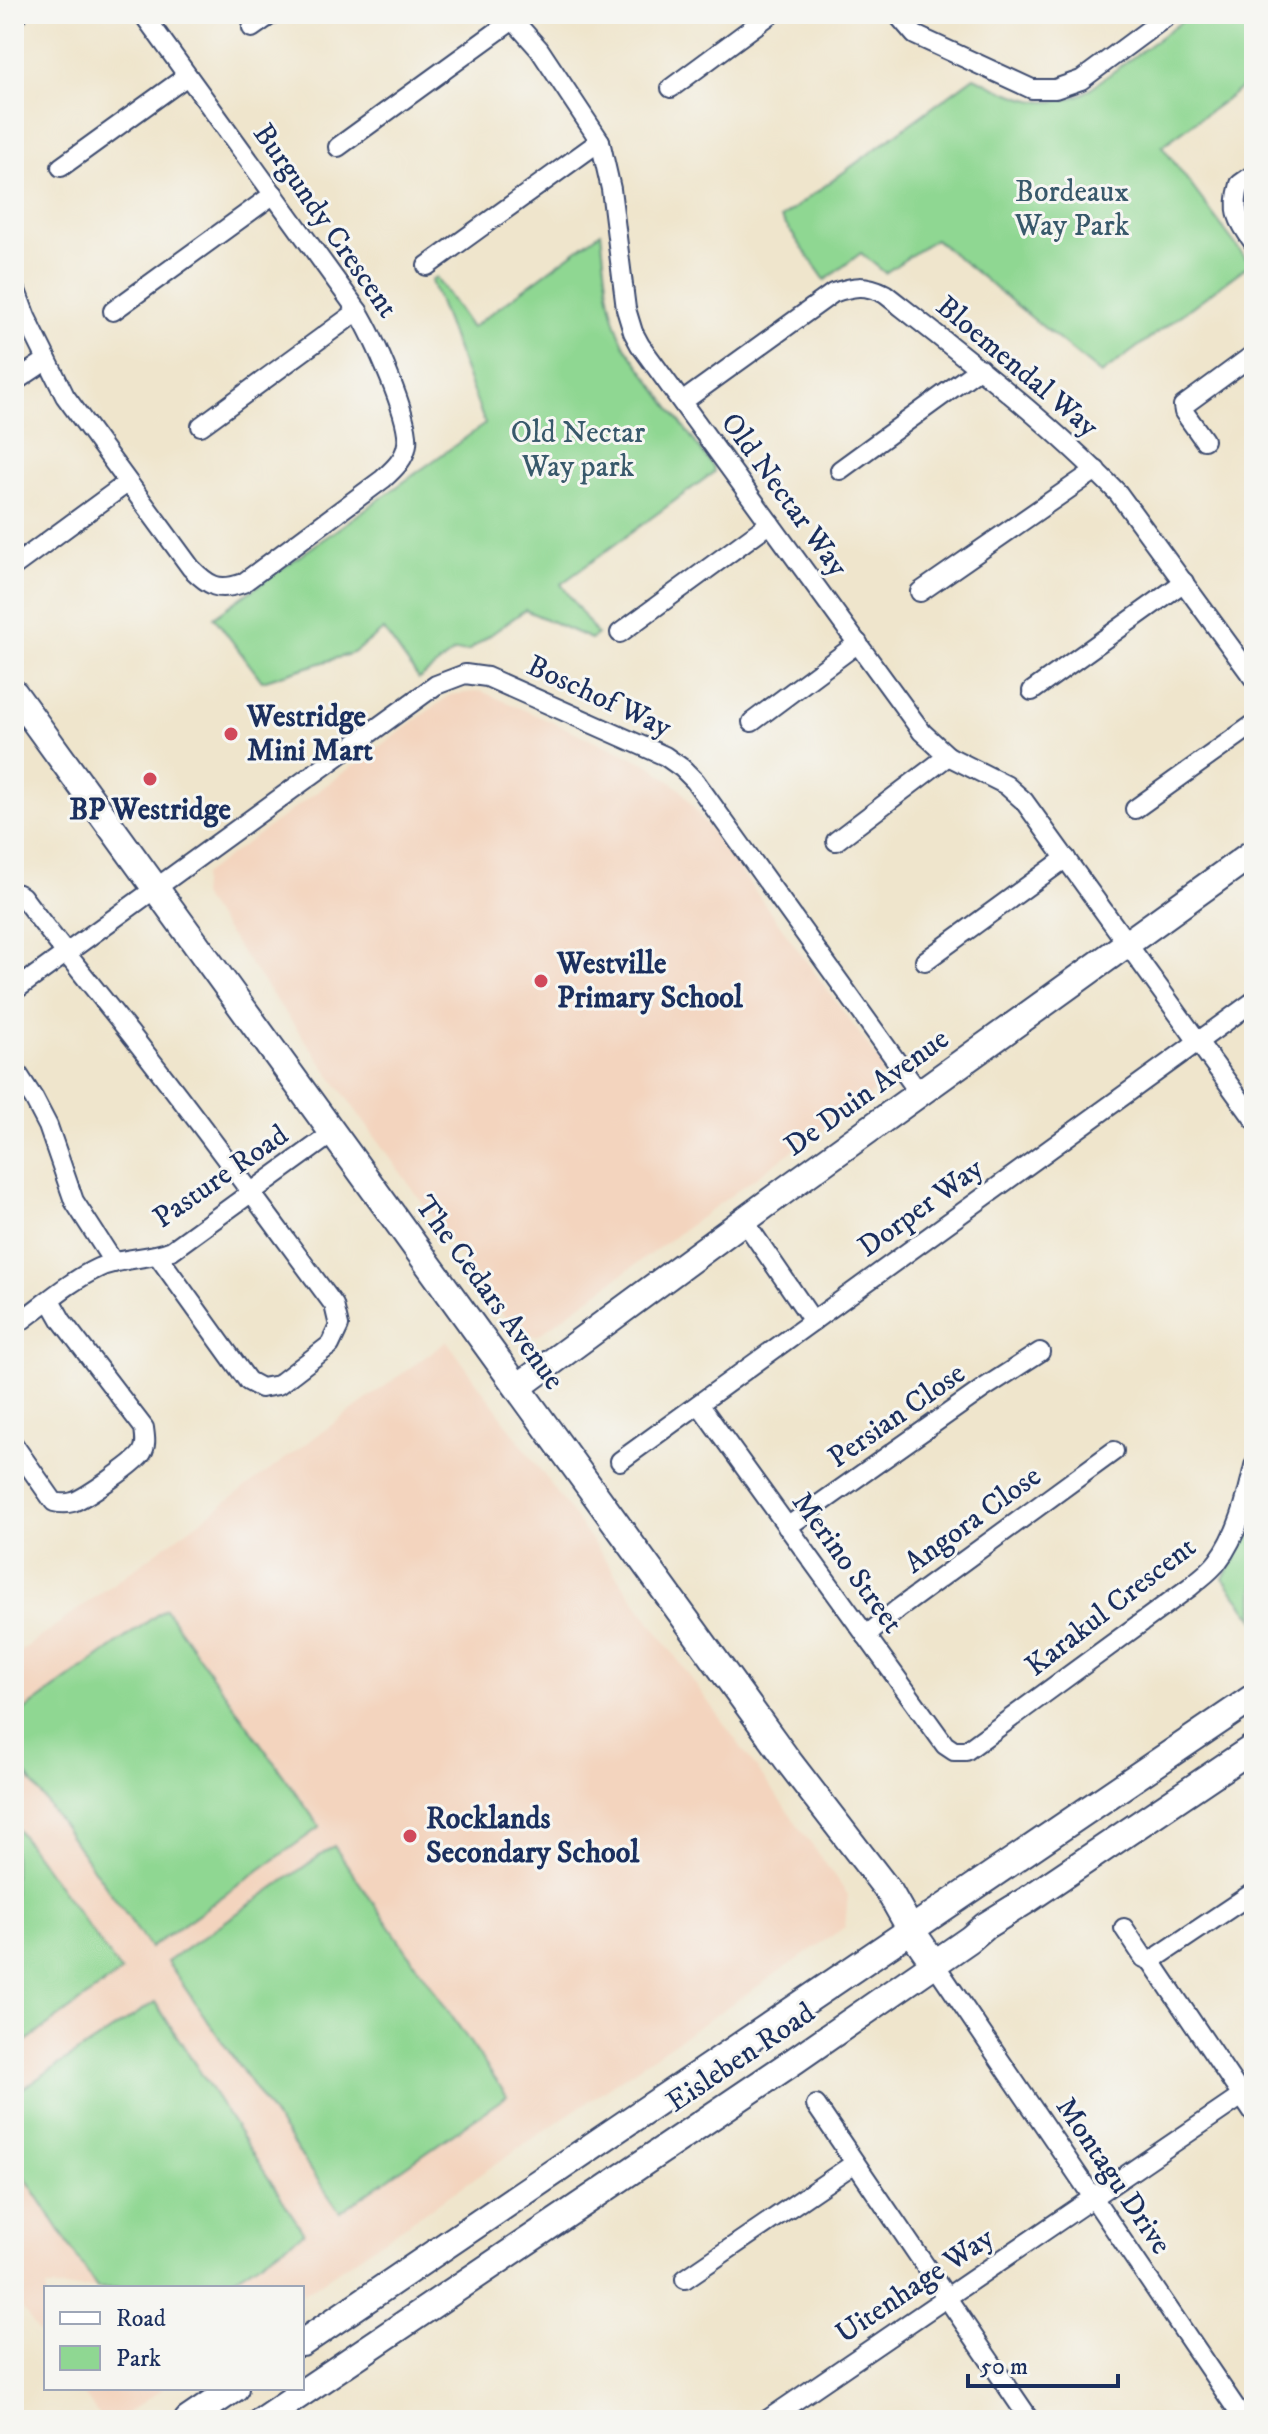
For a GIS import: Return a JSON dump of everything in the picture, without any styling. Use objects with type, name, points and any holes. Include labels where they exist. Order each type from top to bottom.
[{"type":"street","name":"Burgundy Crescent","points":[[14,285],[65,396],[191,568],[206,583],[227,589],[243,583],[383,479],[403,457],[408,443],[406,427],[379,350],[358,311],[143,14]]},
{"type":"street","points":[[252,28],[272,14]]},
{"type":"street","points":[[671,88],[771,14]]},
{"type":"street","points":[[897,14],[915,35],[1032,89],[1055,89],[1081,80],[1170,14]]},
{"type":"street","points":[[338,147],[510,17]]},
{"type":"street","name":"Old Nectar Way","points":[[510,17],[539,49],[600,141],[611,189],[629,322],[640,345],[922,732],[948,756],[1006,785],[1024,801],[1127,943]]},
{"type":"street","points":[[61,167],[187,76]]},
{"type":"street","points":[[427,266],[600,141]]},
{"type":"street","points":[[1254,174],[1240,184],[1235,205],[1242,227],[1254,243]]},
{"type":"street","points":[[113,311],[274,194]]},
{"type":"street","name":"Bloemendal Way","points":[[682,402],[833,293],[854,285],[870,287],[885,294],[980,368],[1096,470],[1118,493],[1254,679]]},
{"type":"street","points":[[201,426],[358,311]]},
{"type":"street","points":[[1204,440],[1183,406],[1254,354]]},
{"type":"street","points":[[14,382],[47,360]]},
{"type":"street","points":[[840,470],[980,368]]},
{"type":"street","points":[[920,592],[1096,470]]},
{"type":"street","points":[[14,566],[127,483]]},
{"type":"street","points":[[620,633],[770,523]]},
{"type":"street","points":[[1032,691],[1184,582]]},
{"type":"street","points":[[752,722],[858,643]]},
{"type":"street","name":"Boschof Way","points":[[14,991],[436,685],[465,674],[487,677],[655,752],[682,768],[695,781],[920,1094]]},
{"type":"street","name":"The Cedars Avenue","points":[[14,693],[789,1762],[890,1893],[934,1963]]},
{"type":"street","points":[[1135,809],[1254,724]]},
{"type":"street","points":[[836,841],[948,756]]},
{"type":"street","name":"De Duin Avenue","points":[[518,1387],[1254,852]]},
{"type":"street","points":[[925,961],[1066,858]]},
{"type":"street","points":[[14,898],[18,894],[22,896],[251,1192],[334,1305],[339,1326],[330,1345],[278,1385],[261,1388],[248,1381],[158,1256]]},
{"type":"street","points":[[1127,943],[1254,1119]]},
{"type":"street","name":"Dorper Way","points":[[620,1461],[1254,1001]]},
{"type":"street","points":[[14,1068],[48,1126],[74,1201],[114,1263]]},
{"type":"street","name":"Pasture Road","points":[[14,1326],[80,1279],[114,1263],[158,1256],[172,1250],[333,1133]]},
{"type":"street","points":[[745,1222],[813,1321]]},
{"type":"street","points":[[14,1445],[54,1502],[68,1504],[136,1460],[146,1441],[144,1428],[62,1321],[50,1300]]},
{"type":"street","name":"Persian Close","points":[[787,1527],[1040,1352]]},
{"type":"street","name":"Merino Street","points":[[699,1404],[945,1745],[954,1751]]},
{"type":"street","name":"Angora Close","points":[[866,1636],[898,1609],[1114,1451]]},
{"type":"street","name":"Karakul Crescent","points":[[954,1751],[966,1751],[1190,1587],[1216,1564],[1247,1499],[1254,1466]]},
{"type":"street","name":"Eisleben Road","points":[[304,2342],[1254,1697]]},
{"type":"street","name":"Eisleben Road","points":[[262,2420],[794,2061],[985,1926],[1254,1747]]},
{"type":"street","points":[[1151,1961],[1254,1892]]},
{"type":"street","points":[[1124,1928],[1144,1958],[1151,1961],[1254,2114]]},
{"type":"street","name":"Montagu Drive","points":[[934,1963],[1244,2420]]},
{"type":"street","name":"Uitenhage Way","points":[[767,2420],[1242,2096]]},
{"type":"street","points":[[816,2105],[1030,2420]]},
{"type":"street","points":[[685,2279],[855,2163]]},
{"type":"street","points":[[188,2420],[232,2390]]},
{"type":"shaded area","name":"Westville Primary School","points":[[481,691],[650,765],[681,790],[883,1066],[879,1088],[537,1336],[515,1331],[201,896],[203,875],[450,695]]},
{"type":"shaded area","name":"Rocklands Secondary School","points":[[447,1341],[848,1895],[845,1927],[304,2294],[304,2286],[44,2286],[44,2339],[14,2298],[14,1656]]},
{"type":"shaded area","points":[[80,2390],[161,2390],[117,2420],[102,2420]]},
{"type":"green space","name":"Bordeaux Way Park","points":[[1192,14],[1254,14],[1254,79],[1162,146],[1250,264],[1101,374],[935,239],[885,273],[861,253],[825,280],[781,218],[974,77],[1028,99],[1069,99],[1084,93]]},
{"type":"green space","name":"Old Nectar Way park","points":[[601,232],[611,305],[625,346],[714,472],[561,584],[597,634],[591,639],[525,610],[468,651],[454,652],[419,679],[384,630],[353,653],[262,681],[214,617],[485,424],[431,281],[436,277],[471,328]]},
{"type":"green space","points":[[1254,1515],[1254,1619],[1223,1578],[1236,1558]]},
{"type":"green space","points":[[165,1609],[320,1827],[150,1948],[14,1757],[14,1718]]},
{"type":"green space","points":[[14,1825],[121,1972],[14,2050]]},
{"type":"green space","points":[[334,1846],[507,2096],[340,2212],[167,1962]]},
{"type":"green space","points":[[155,2002],[304,2233],[223,2286],[96,2286],[14,2160],[14,2094]]},
{"type":"place","name":"Westridge Mini Mart","points":[[231,734]]},
{"type":"place","name":"BP Westridge","points":[[150,779]]},
{"type":"place","name":"Westville Primary School","points":[[541,981]]},
{"type":"place","name":"Rocklands Secondary School","points":[[410,1836]]}]
